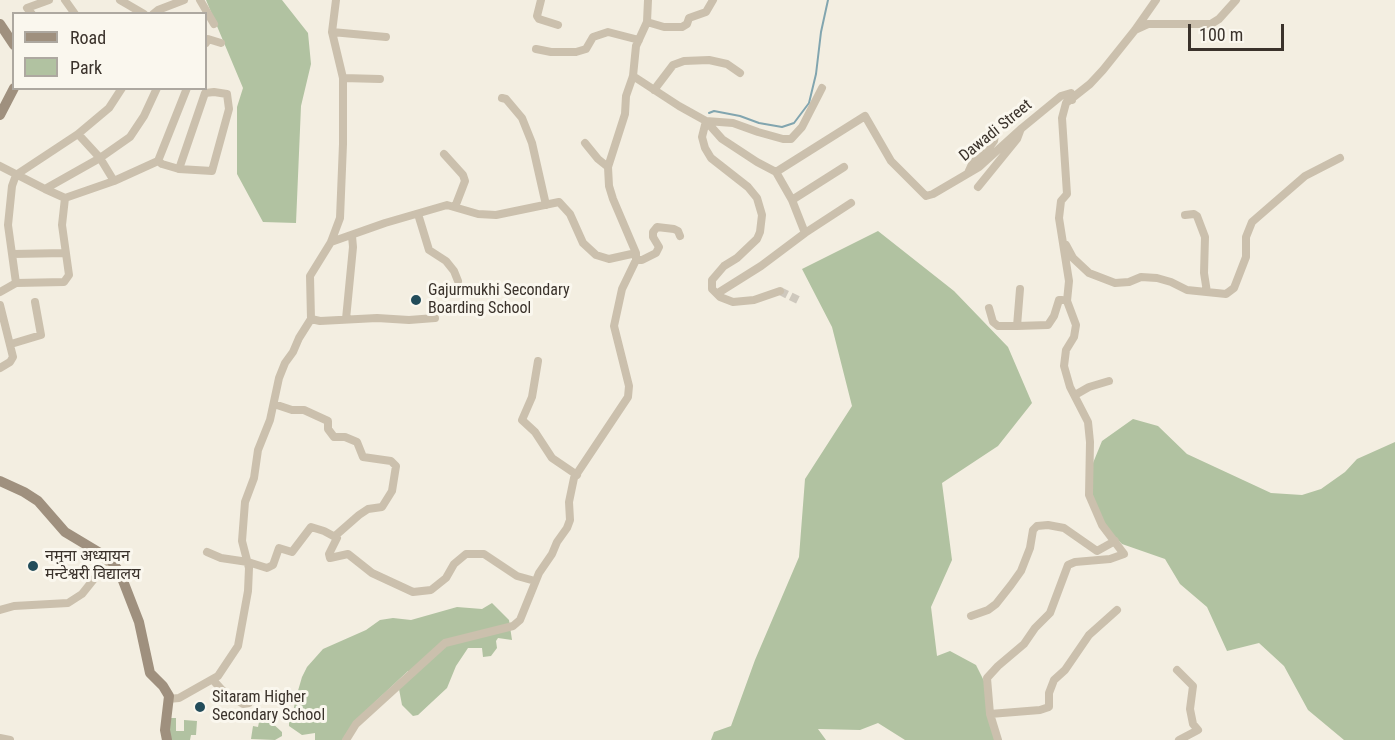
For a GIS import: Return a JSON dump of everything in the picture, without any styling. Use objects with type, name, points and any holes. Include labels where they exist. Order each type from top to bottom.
[{"type":"main road","points":[[0,24],[12,42]]},
{"type":"main road","points":[[0,115],[13,90]]},
{"type":"main road","points":[[0,482],[38,501],[66,532],[110,560],[123,578],[140,622],[150,673],[163,686],[168,699],[165,730],[167,740]]},
{"type":"street","points":[[30,12],[27,8],[49,0]]},
{"type":"street","points":[[120,0],[141,12]]},
{"type":"street","points":[[156,12],[184,0]]},
{"type":"street","points":[[200,0],[214,24]]},
{"type":"street","points":[[168,699],[179,698],[213,680],[224,669],[238,646],[248,591],[248,562],[243,547],[244,507],[254,478],[258,450],[266,434],[279,378],[285,363],[311,319],[310,276],[332,242],[340,218],[343,78],[332,32],[336,0]]},
{"type":"street","points":[[541,0],[537,16],[539,19],[558,25]]},
{"type":"street","points":[[648,0],[647,22],[636,46],[633,76],[626,96],[626,114],[608,167],[609,186],[636,256],[642,260],[656,253],[659,247],[653,237],[653,232],[657,227],[674,229],[680,236]]},
{"type":"street","points":[[647,22],[664,27],[682,27],[687,24],[689,18],[706,12],[713,0]]},
{"type":"street","points":[[998,740],[990,714],[987,678],[1024,644],[1035,628],[1050,613],[1068,565],[1074,562],[1110,559],[1124,554],[1102,525],[1089,495],[1088,422],[1064,366],[1066,350],[1074,337],[1076,324],[1067,301],[1069,281],[1059,218],[1061,201],[1067,194],[1067,178],[1063,166],[1062,118],[1066,103],[1091,83],[1135,30],[1156,0]]},
{"type":"street","points":[[1135,30],[1149,24],[1211,24],[1219,19],[1236,0]]},
{"type":"street","points":[[332,32],[386,37]]},
{"type":"street","points":[[536,49],[551,52],[576,52],[586,49],[593,37],[608,32],[639,40]]},
{"type":"street","points":[[207,40],[221,44]]},
{"type":"street","points":[[654,90],[673,64],[684,61],[709,60],[727,64],[740,73]]},
{"type":"street","points":[[633,76],[706,121],[722,139],[776,172],[792,200],[805,233]]},
{"type":"street","points":[[343,78],[380,79]]},
{"type":"street","points":[[706,121],[733,123],[783,139],[791,139],[802,127],[822,88]]},
{"type":"street","points":[[16,283],[8,225],[12,186],[16,175],[78,134],[109,108],[121,90]]},
{"type":"street","points":[[45,189],[100,158],[130,136],[144,116],[154,90]]},
{"type":"street","points":[[0,166],[65,198],[114,182],[158,161],[186,90]]},
{"type":"street","points":[[158,161],[179,169],[212,171],[229,109],[227,94],[205,93],[179,169]]},
{"type":"street","name":"Dawadi Street","points":[[776,172],[865,117],[891,161],[926,196],[979,167],[1061,96],[1071,93],[1072,100]]},
{"type":"street","points":[[501,98],[506,99],[522,118],[532,143],[546,205]]},
{"type":"street","points":[[706,121],[702,137],[705,148],[711,158],[748,187],[756,198],[762,215],[760,232],[756,239],[737,258],[724,266],[712,280],[712,289],[720,297],[733,302],[754,300],[780,291]]},
{"type":"street","points":[[978,187],[1017,139],[1022,128]]},
{"type":"street","points":[[968,173],[973,162],[994,141],[996,129]]},
{"type":"street","points":[[78,134],[100,158],[114,182]]},
{"type":"street","points":[[585,143],[608,167]]},
{"type":"street","points":[[444,154],[465,181],[455,207]]},
{"type":"street","points":[[1061,236],[1073,258],[1089,273],[1115,282],[1129,282],[1141,277],[1157,278],[1186,290],[1217,295],[1226,294],[1234,288],[1246,257],[1246,237],[1252,222],[1305,176],[1340,158]]},
{"type":"street","points":[[792,200],[844,167]]},
{"type":"street","points":[[0,292],[16,283],[64,282],[69,275],[62,225],[65,198]]},
{"type":"street","points":[[332,242],[385,223],[447,205],[478,214],[496,215],[559,202],[570,214],[583,243],[596,255],[609,259],[636,256]]},
{"type":"street","points":[[718,293],[851,203]]},
{"type":"street","points":[[418,214],[429,250],[446,261],[458,281]]},
{"type":"street","points":[[1185,215],[1197,216],[1205,237],[1204,273],[1207,292]]},
{"type":"street","points":[[346,319],[354,247],[352,236]]},
{"type":"street","points":[[13,254],[65,253]]},
{"type":"street","points":[[346,740],[356,724],[445,643],[513,626],[523,614],[535,581],[570,520],[574,478],[628,397],[629,386],[614,326],[622,289],[636,256]]},
{"type":"street","points":[[1017,326],[1020,289]]},
{"type":"street","points":[[989,308],[993,322],[998,326],[1048,325],[1054,316],[1059,300],[1062,300]]},
{"type":"street","points":[[11,344],[41,335],[35,302]]},
{"type":"street","points":[[0,305],[13,357],[10,362],[0,368]]},
{"type":"street","points":[[311,319],[321,321],[435,318]]},
{"type":"street","points":[[538,361],[532,397],[522,420],[535,432],[552,458],[577,475]]},
{"type":"street","points":[[1075,395],[1089,387],[1109,381]]},
{"type":"street","points":[[274,404],[292,410],[304,410],[328,421],[328,429],[334,437],[345,437],[357,442],[363,457],[391,461],[396,465],[392,491],[382,507],[368,509],[335,536]]},
{"type":"street","points":[[971,616],[988,610],[996,604],[1011,585],[1021,571],[1037,526],[1048,525],[1064,528],[1097,551],[1115,541]]},
{"type":"street","points":[[207,552],[221,558],[248,562],[267,568],[270,567],[279,548],[291,552],[310,527],[335,536]]},
{"type":"street","points":[[335,536],[337,538],[329,554],[330,558],[348,554],[372,573],[413,592],[431,590],[446,578],[454,564],[466,554],[484,554],[517,576],[535,581]]},
{"type":"street","points":[[0,610],[14,606],[69,603],[82,594],[110,560]]},
{"type":"street","points":[[990,714],[1040,710],[1049,707],[1054,680],[1065,670],[1089,634],[1117,610]]},
{"type":"street","points":[[1177,670],[1193,686],[1190,709],[1193,724],[1198,730],[1179,740]]},
{"type":"street","points":[[213,680],[222,690],[243,704],[249,703],[251,699]]},
{"type":"street","points":[[0,738],[10,740]]},
{"type":"green space","points":[[206,0],[282,0],[308,33],[311,64],[301,106],[296,223],[263,222],[237,174],[237,107],[243,88]]},
{"type":"green space","points":[[878,231],[954,291],[1008,347],[1032,403],[998,446],[942,483],[952,560],[931,607],[937,656],[950,651],[976,665],[985,683],[997,740],[905,740],[878,723],[860,730],[818,729],[826,740],[711,740],[714,732],[731,726],[755,660],[799,557],[805,479],[852,406],[832,327],[802,269]]},
{"type":"green space","points":[[1133,419],[1158,426],[1187,454],[1271,493],[1302,495],[1321,489],[1345,472],[1357,459],[1395,442],[1395,740],[1344,740],[1308,710],[1284,666],[1259,643],[1227,651],[1207,607],[1180,584],[1165,559],[1122,544],[1105,527],[1089,486],[1093,463],[1102,441]]},
{"type":"green space","points":[[492,603],[509,620],[512,640],[498,638],[497,648],[491,656],[483,657],[482,648],[468,648],[456,666],[447,688],[418,715],[413,716],[402,705],[399,689],[412,675],[408,671],[357,719],[344,740],[315,740],[315,733],[302,735],[289,726],[302,677],[307,667],[323,649],[366,630],[380,620],[393,618],[411,620],[457,607],[482,609]]},
{"type":"green space","points":[[260,717],[272,723],[282,732],[282,736],[275,740],[251,739],[253,726],[258,727]]},
{"type":"green space","points":[[170,718],[176,718],[176,731],[184,731],[184,720],[197,721],[196,735],[191,735],[190,740],[171,740]]},
{"type":"waterway","points":[[709,113],[714,111],[782,127],[794,123],[809,103],[828,0]]},
{"type":"tunnel","points":[[780,291],[798,300]]},
{"type":"place","name":"Gajurmukhi Secondary Boarding School","points":[[416,300]]},
{"type":"place","name":"नमुना अध्यायन मन्टेश्वरी विद्यालय","points":[[33,566]]},
{"type":"place","name":"Sitaram Higher Secondary School","points":[[200,707]]}]
